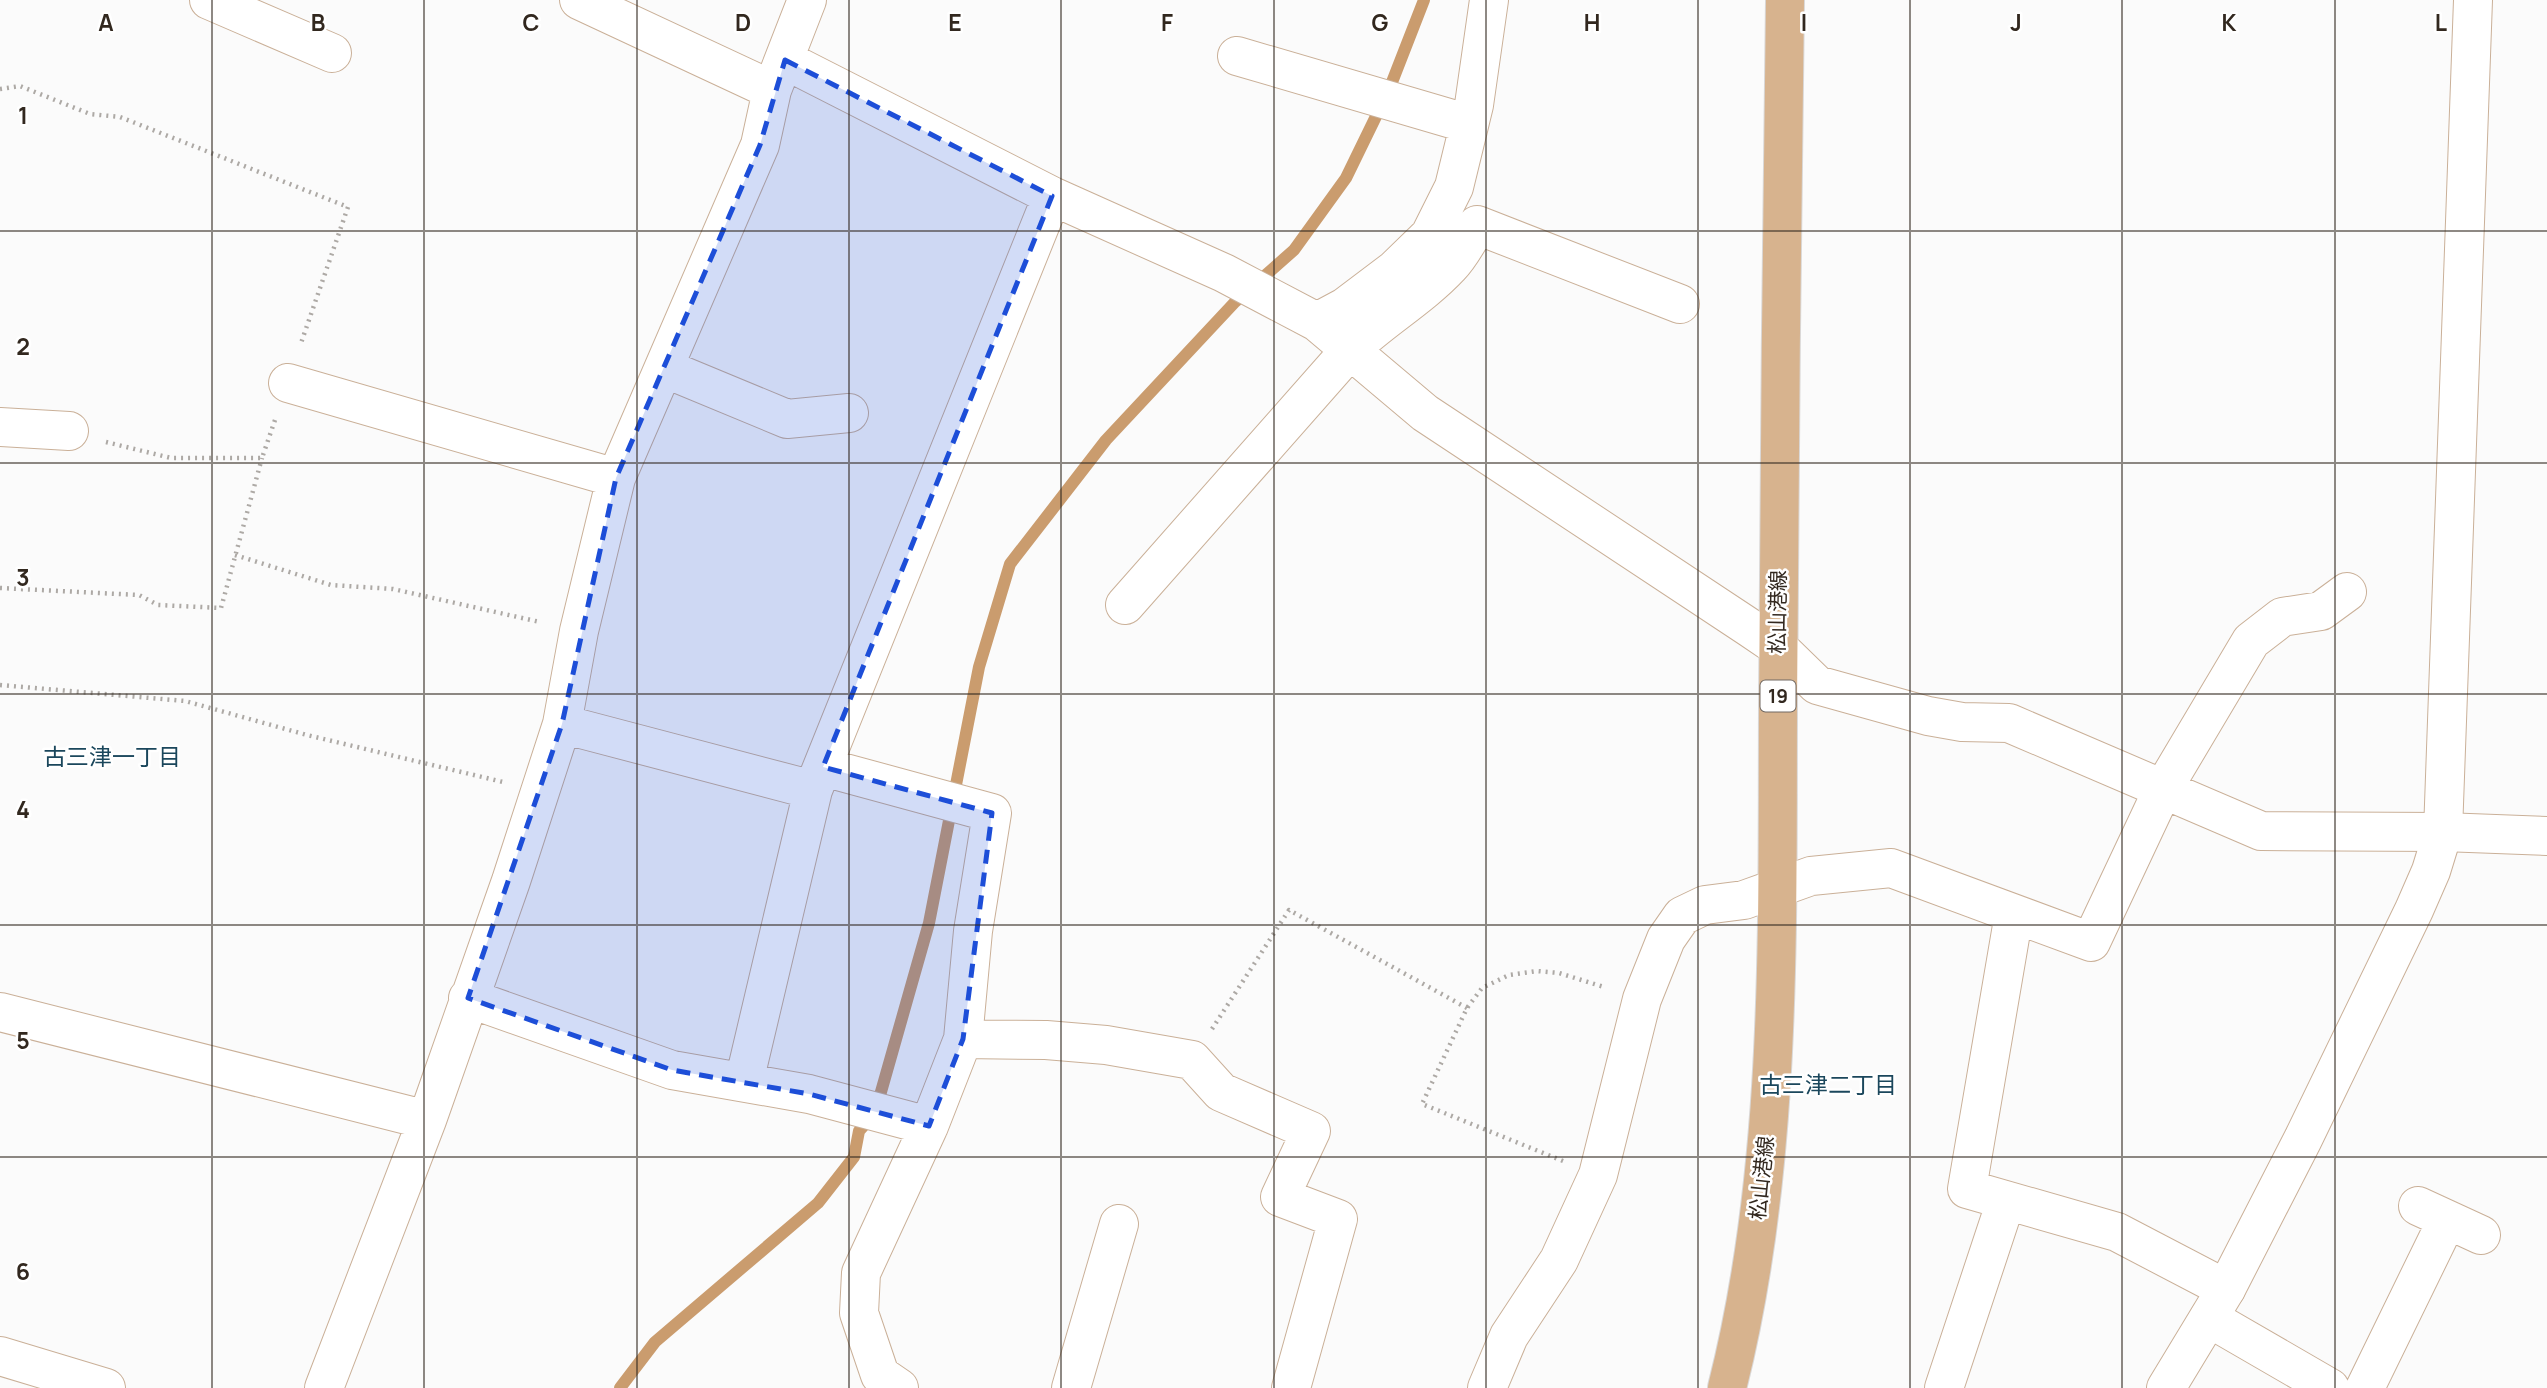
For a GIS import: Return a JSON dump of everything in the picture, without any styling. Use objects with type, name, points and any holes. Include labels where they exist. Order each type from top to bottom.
[{"type":"main road","name":"松山港線","points":[[1727,1388],[1750,1290],[1766,1141],[1777,890],[1785,0]]},
{"type":"street","points":[[209,0],[332,53]]},
{"type":"street","points":[[579,0],[779,75],[1224,273],[1317,322],[1425,413],[1778,647],[1817,685],[1928,716],[1962,722],[2009,723],[2261,831],[2443,832],[2547,836]]},
{"type":"street","points":[[324,1388],[427,1120],[541,791],[562,724],[579,631],[616,478],[760,145],[779,75],[807,0]]},
{"type":"street","points":[[1317,322],[1345,307],[1394,270],[1430,235],[1454,187],[1474,105],[1489,0]]},
{"type":"street","points":[[2166,1388],[2218,1303],[2309,1127],[2414,910],[2431,871],[2443,832],[2473,0]]},
{"type":"street","points":[[1237,56],[1469,124]]},
{"type":"street","points":[[744,1082],[818,779],[1052,197]]},
{"type":"street","points":[[1125,605],[1350,350],[1452,265],[1477,225],[1680,304]]},
{"type":"street","points":[[664,368],[787,419],[849,413]]},
{"type":"street","points":[[288,383],[616,478]]},
{"type":"street","points":[[0,427],[69,431]]},
{"type":"street","points":[[1487,1388],[1509,1336],[1559,1260],[1598,1175],[1642,999],[1666,939],[1682,916],[1705,905],[1739,901],[1811,876],[1891,868],[2091,942],[2163,789],[2250,641],[2282,617],[2321,611],[2347,592]]},
{"type":"street","points":[[562,724],[992,813],[973,931],[963,1039],[929,1126],[862,1273],[859,1313],[882,1384]]},
{"type":"street","points":[[2014,914],[1967,1189],[2117,1232],[2218,1303],[2330,1388]]},
{"type":"street","points":[[468,998],[672,1070],[809,1094],[929,1126]]},
{"type":"street","points":[[0,1012],[427,1120]]},
{"type":"street","points":[[963,1039],[1046,1040],[1106,1045],[1192,1060],[1221,1092],[1311,1131],[1280,1197],[1338,1219],[1290,1388]]},
{"type":"street","points":[[1944,1388],[2006,1200]]},
{"type":"street","points":[[2365,1388],[2448,1220]]},
{"type":"street","points":[[1072,1388],[1119,1224]]},
{"type":"street","points":[[0,1356],[106,1388]]},
{"type":"path","points":[[0,89],[20,86],[90,114],[120,117],[348,207],[262,458],[220,608],[158,605],[139,595],[0,588]]},
{"type":"path","points":[[69,431],[171,458],[262,458]]},
{"type":"path","points":[[235,555],[331,585],[393,589],[579,631]]},
{"type":"path","points":[[0,685],[185,701],[307,735],[541,791]]},
{"type":"path","points":[[1192,1060],[1289,910],[1467,1008]]},
{"type":"path","points":[[1598,1175],[1422,1104],[1467,1008],[1482,988],[1509,975],[1537,971],[1559,973],[1642,999]]},
{"type":"highlighted area","points":[[785,60],[1052,196],[823,767],[992,813],[963,1039],[929,1126],[809,1094],[672,1070],[468,998],[562,724],[616,478],[760,145]]},
{"type":"waterway","points":[[620,1388],[655,1342],[818,1203],[854,1157],[859,1131],[875,1113],[929,923],[979,667],[1010,564],[1106,440],[1235,302],[1294,250],[1346,178],[1383,102],[1381,98],[1387,95],[1424,0]]},
{"type":"district","name":"古三津一丁目","points":[[112,757]]},
{"type":"district","name":"古三津二丁目","points":[[1828,1085]]}]
